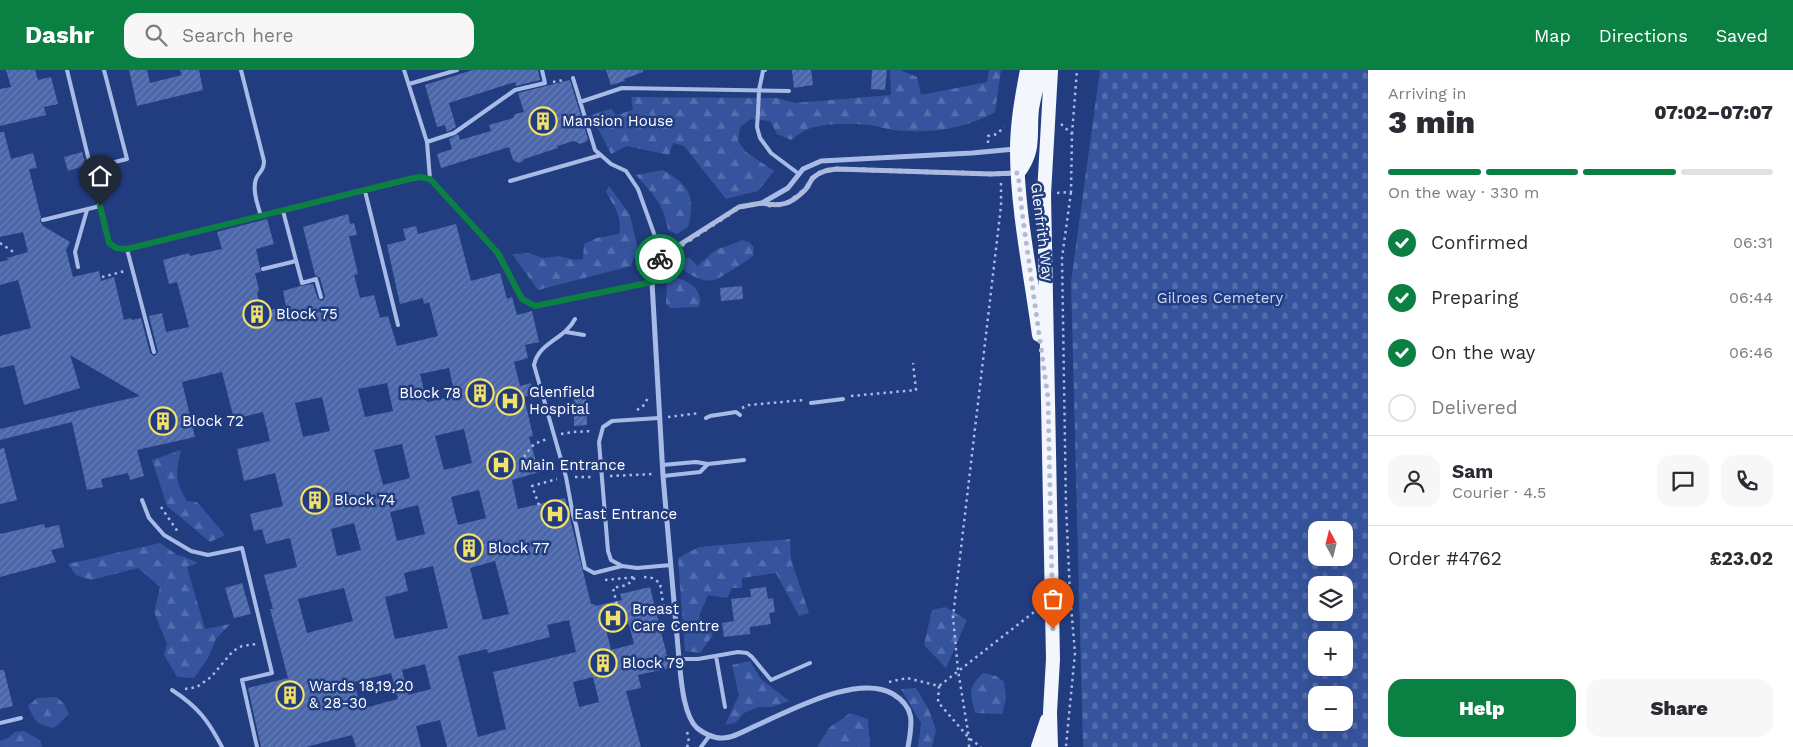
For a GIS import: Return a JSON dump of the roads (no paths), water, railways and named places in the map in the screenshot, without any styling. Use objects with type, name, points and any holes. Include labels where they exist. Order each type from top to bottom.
[{"type":"highway","name":"Glenfrith Way","points":[[1026,70],[1022,93],[1023,152],[1018,173],[1048,398]]},
{"type":"highway","points":[[1040,70],[1032,110],[1031,145],[1023,152],[1036,163],[1044,180]]},
{"type":"highway","name":"Glenfrith Way","points":[[1051,70],[1044,180],[1053,659],[1050,712],[1051,747]]},
{"type":"highway","name":"Glenfrith Way","points":[[1038,747],[1050,712]]},
{"type":"street","points":[[908,747],[912,726],[911,713],[903,700],[888,691],[868,688],[843,691],[822,697],[739,733],[722,738],[710,735],[696,727],[687,708],[682,689],[679,659],[662,466],[652,282],[653,270],[658,260],[665,254],[739,207],[762,203],[788,188],[803,169],[821,161],[989,152],[1023,152]]},
{"type":"street","points":[[762,203],[774,206],[790,202],[806,189],[813,177],[823,171],[837,169],[1018,173]]},
{"type":"lane","points":[[67,70],[109,243],[116,248],[127,249],[420,177],[430,179],[498,253],[522,299],[535,306],[652,282]]},
{"type":"lane","points":[[91,168],[127,159],[104,70]]},
{"type":"lane","points":[[241,70],[264,161],[264,169],[256,178],[255,188],[261,216]]},
{"type":"lane","points":[[404,70],[427,142],[430,179]]},
{"type":"lane","points":[[409,84],[457,70]]},
{"type":"lane","points":[[427,142],[454,133],[515,90],[545,83],[542,70]]},
{"type":"lane","points":[[765,70],[763,71],[759,90],[757,127],[760,138],[771,153],[799,174]]},
{"type":"lane","points":[[573,78],[595,150],[611,164],[626,172],[638,189],[656,239],[665,254]]},
{"type":"lane","points":[[580,102],[622,88],[788,91]]},
{"type":"lane","points":[[510,181],[601,155]]},
{"type":"lane","points":[[365,191],[398,326]]},
{"type":"lane","points":[[43,220],[100,206]]},
{"type":"lane","points":[[78,267],[75,252],[87,210]]},
{"type":"lane","points":[[283,211],[302,283],[316,279],[321,297]]},
{"type":"lane","points":[[127,249],[154,352]]},
{"type":"lane","points":[[263,269],[296,261]]},
{"type":"lane","points":[[575,319],[566,332],[544,347],[535,357],[534,365],[566,476],[585,568],[594,573],[622,566]]},
{"type":"lane","points":[[566,332],[584,335]]},
{"type":"lane","points":[[810,401],[843,398]]},
{"type":"lane","points":[[706,418],[736,412],[740,415]]},
{"type":"lane","points":[[659,418],[617,420],[606,423],[599,442],[608,550],[611,560],[622,566],[637,568],[671,565]]},
{"type":"lane","points":[[662,466],[696,462],[708,464],[744,460]]},
{"type":"lane","points":[[663,475],[700,472],[708,464]]},
{"type":"lane","points":[[142,500],[149,518],[164,534],[191,551],[208,555],[242,548],[272,673],[242,680],[257,747]]},
{"type":"lane","points":[[679,659],[698,659],[738,652],[747,653],[771,680],[810,663]]},
{"type":"lane","points":[[716,656],[725,707]]},
{"type":"lane","points":[[172,690],[191,703],[202,714],[222,747]]},
{"type":"lane","points":[[0,723],[21,718]]},
{"type":"lane","points":[[701,747],[710,735]]},
{"type":"place","name":"Mansion House","points":[[543,121]]},
{"type":"place","name":"Block 75","points":[[257,314]]},
{"type":"place","name":"Block 78","points":[[480,393]]},
{"type":"place","name":"Glenfield Hospital","points":[[510,401]]},
{"type":"place","name":"Block 72","points":[[163,421]]},
{"type":"place","name":"Main Entrance","points":[[501,465]]},
{"type":"place","name":"Block 74","points":[[315,500]]},
{"type":"place","name":"East Entrance","points":[[555,514]]},
{"type":"place","name":"Block 77","points":[[469,548]]},
{"type":"place","name":"Breast Care Centre","points":[[613,618]]},
{"type":"place","name":"Block 79","points":[[603,663]]},
{"type":"place","name":"Wards 18,19,20 & 28-30","points":[[290,695]]},
{"type":"park label","name":"Gilroes Cemetery","points":[[1220,298]]}]
